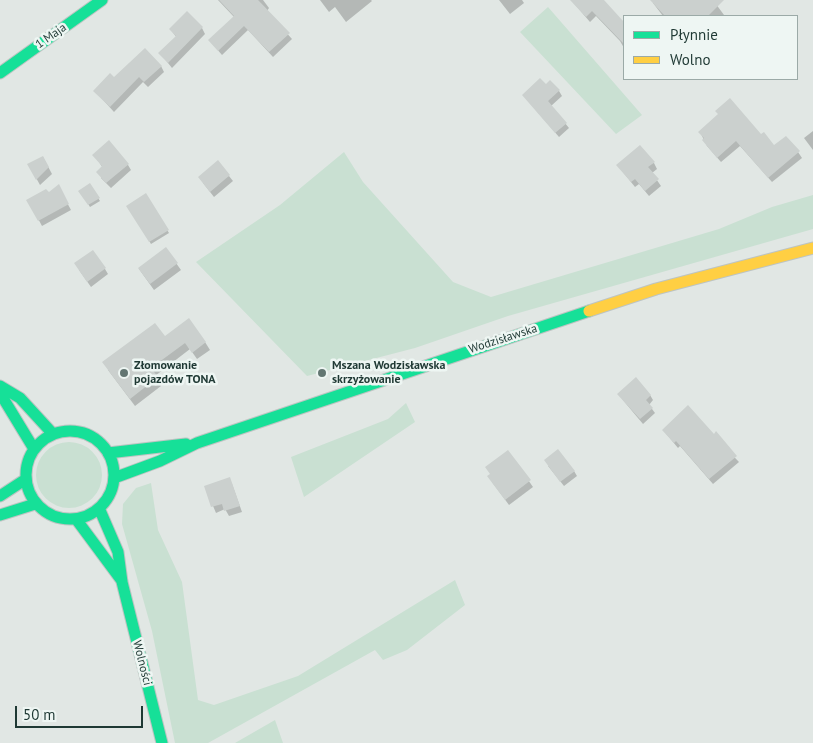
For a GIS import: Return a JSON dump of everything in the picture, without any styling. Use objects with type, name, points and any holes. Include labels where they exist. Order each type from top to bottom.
[{"type":"main road","name":"1 Maja","points":[[0,73],[102,0]]},
{"type":"main road","name":"Wodzisławska","points":[[114,478],[160,461],[197,443],[656,289],[813,248]]},
{"type":"main road","points":[[0,386],[20,398],[53,434]]},
{"type":"main road","points":[[0,393],[34,449]]},
{"type":"main road","points":[[68,431],[82,433],[100,442],[108,452],[113,465],[114,478],[111,492],[100,508],[89,515],[76,519],[57,518],[45,512],[36,504],[29,492],[26,466],[34,449],[53,434],[68,431]]},
{"type":"main road","name":"Wodzisławska","points":[[108,452],[197,443]]},
{"type":"main road","points":[[0,496],[26,479]]},
{"type":"main road","points":[[0,515],[36,504]]},
{"type":"main road","name":"Wolności","points":[[100,508],[118,552],[122,582],[162,743]]},
{"type":"main road","name":"Wolności","points":[[76,519],[122,582]]},
{"type":"green space","points":[[548,7],[642,115],[616,134],[520,32]]},
{"type":"green space","points":[[344,152],[363,182],[453,282],[491,297],[719,229],[772,207],[813,195],[813,229],[508,316],[415,348],[307,376],[196,262],[280,205]]},
{"type":"green space","points":[[406,403],[415,422],[304,497],[291,457],[388,419]]},
{"type":"green space","points":[[69,442],[81,445],[92,452],[99,463],[102,475],[99,487],[92,498],[81,505],[69,508],[57,505],[46,498],[39,487],[36,475],[39,463],[46,452],[57,445]]},
{"type":"green space","points":[[151,483],[158,530],[182,582],[198,700],[214,705],[298,676],[455,580],[465,605],[407,650],[383,660],[375,650],[208,743],[175,743],[152,631],[122,524],[123,504],[136,488]]},
{"type":"green space","points":[[275,720],[283,743],[235,743]]},
{"type":"building","points":[[219,0],[258,0],[290,33],[269,52],[244,26],[218,51],[208,40],[234,16]]},
{"type":"building","points":[[570,0],[604,0],[623,21],[623,43],[592,11],[586,17]]},
{"type":"building","points":[[650,0],[724,0],[709,15],[664,15]]},
{"type":"building","points":[[187,11],[203,27],[168,63],[158,53],[176,36],[169,29]]},
{"type":"building","points":[[145,48],[162,66],[144,82],[139,77],[110,107],[93,91],[110,73],[114,77]]},
{"type":"building","points":[[540,78],[546,84],[550,80],[560,90],[548,101],[567,123],[555,133],[522,95]]},
{"type":"building","points":[[730,98],[761,134],[764,132],[774,145],[786,136],[800,151],[768,178],[736,141],[717,158],[698,132],[718,114],[715,111]]},
{"type":"building","points":[[109,140],[129,164],[106,183],[96,172],[102,166],[92,155]]},
{"type":"building","points":[[640,145],[655,162],[648,167],[659,179],[645,191],[635,179],[631,182],[616,165]]},
{"type":"building","points":[[43,156],[49,167],[36,180],[27,164]]},
{"type":"building","points":[[218,160],[230,175],[210,192],[198,177]]},
{"type":"building","points":[[90,183],[100,198],[88,205],[78,191]]},
{"type":"building","points":[[59,184],[69,204],[38,221],[26,200],[46,189],[49,192]]},
{"type":"building","points":[[146,193],[169,230],[149,242],[126,206]]},
{"type":"building","points":[[166,247],[178,263],[150,284],[138,268]]},
{"type":"building","points":[[93,250],[106,268],[87,282],[74,263]]},
{"type":"building","points":[[189,318],[206,342],[192,353],[185,343],[151,368],[158,377],[130,399],[102,362],[155,323],[165,336]]},
{"type":"building","points":[[636,377],[651,395],[646,400],[653,408],[640,419],[617,394]]},
{"type":"building","points":[[688,405],[714,434],[716,431],[737,456],[709,479],[676,441],[674,443],[662,430]]},
{"type":"building","points":[[558,449],[575,471],[560,482],[544,460]]},
{"type":"building","points":[[508,450],[531,480],[505,500],[487,476],[490,474],[485,467]]},
{"type":"building","points":[[230,477],[240,506],[224,511],[222,504],[211,507],[204,486]]},
{"type":"traffic: fast","points":[[0,73],[102,0]]},
{"type":"traffic: fast","points":[[114,478],[160,461],[197,443],[589,311]]},
{"type":"traffic: fast","points":[[0,386],[20,398],[53,434]]},
{"type":"traffic: fast","points":[[0,393],[34,449]]},
{"type":"traffic: fast","points":[[70,431],[87,434],[95,438],[107,450],[111,458],[114,475],[111,492],[107,500],[95,512],[87,516],[70,519],[53,516],[45,512],[33,500],[29,492],[26,475],[29,458],[33,450],[45,438],[53,434],[70,431]]},
{"type":"traffic: fast","points":[[108,453],[186,444]]},
{"type":"traffic: fast","points":[[0,496],[26,479]]},
{"type":"traffic: fast","points":[[0,515],[35,504]]},
{"type":"traffic: fast","points":[[99,508],[118,552],[122,582],[162,743]]},
{"type":"traffic: fast","points":[[76,519],[122,581]]},
{"type":"traffic: slow","points":[[589,311],[656,289],[813,248]]},
{"type":"place","name":"Złomowanie pojazdów TONA","points":[[124,373]]},
{"type":"place","name":"Mszana Wodzisławska skrzyżowanie","points":[[322,373]]}]
